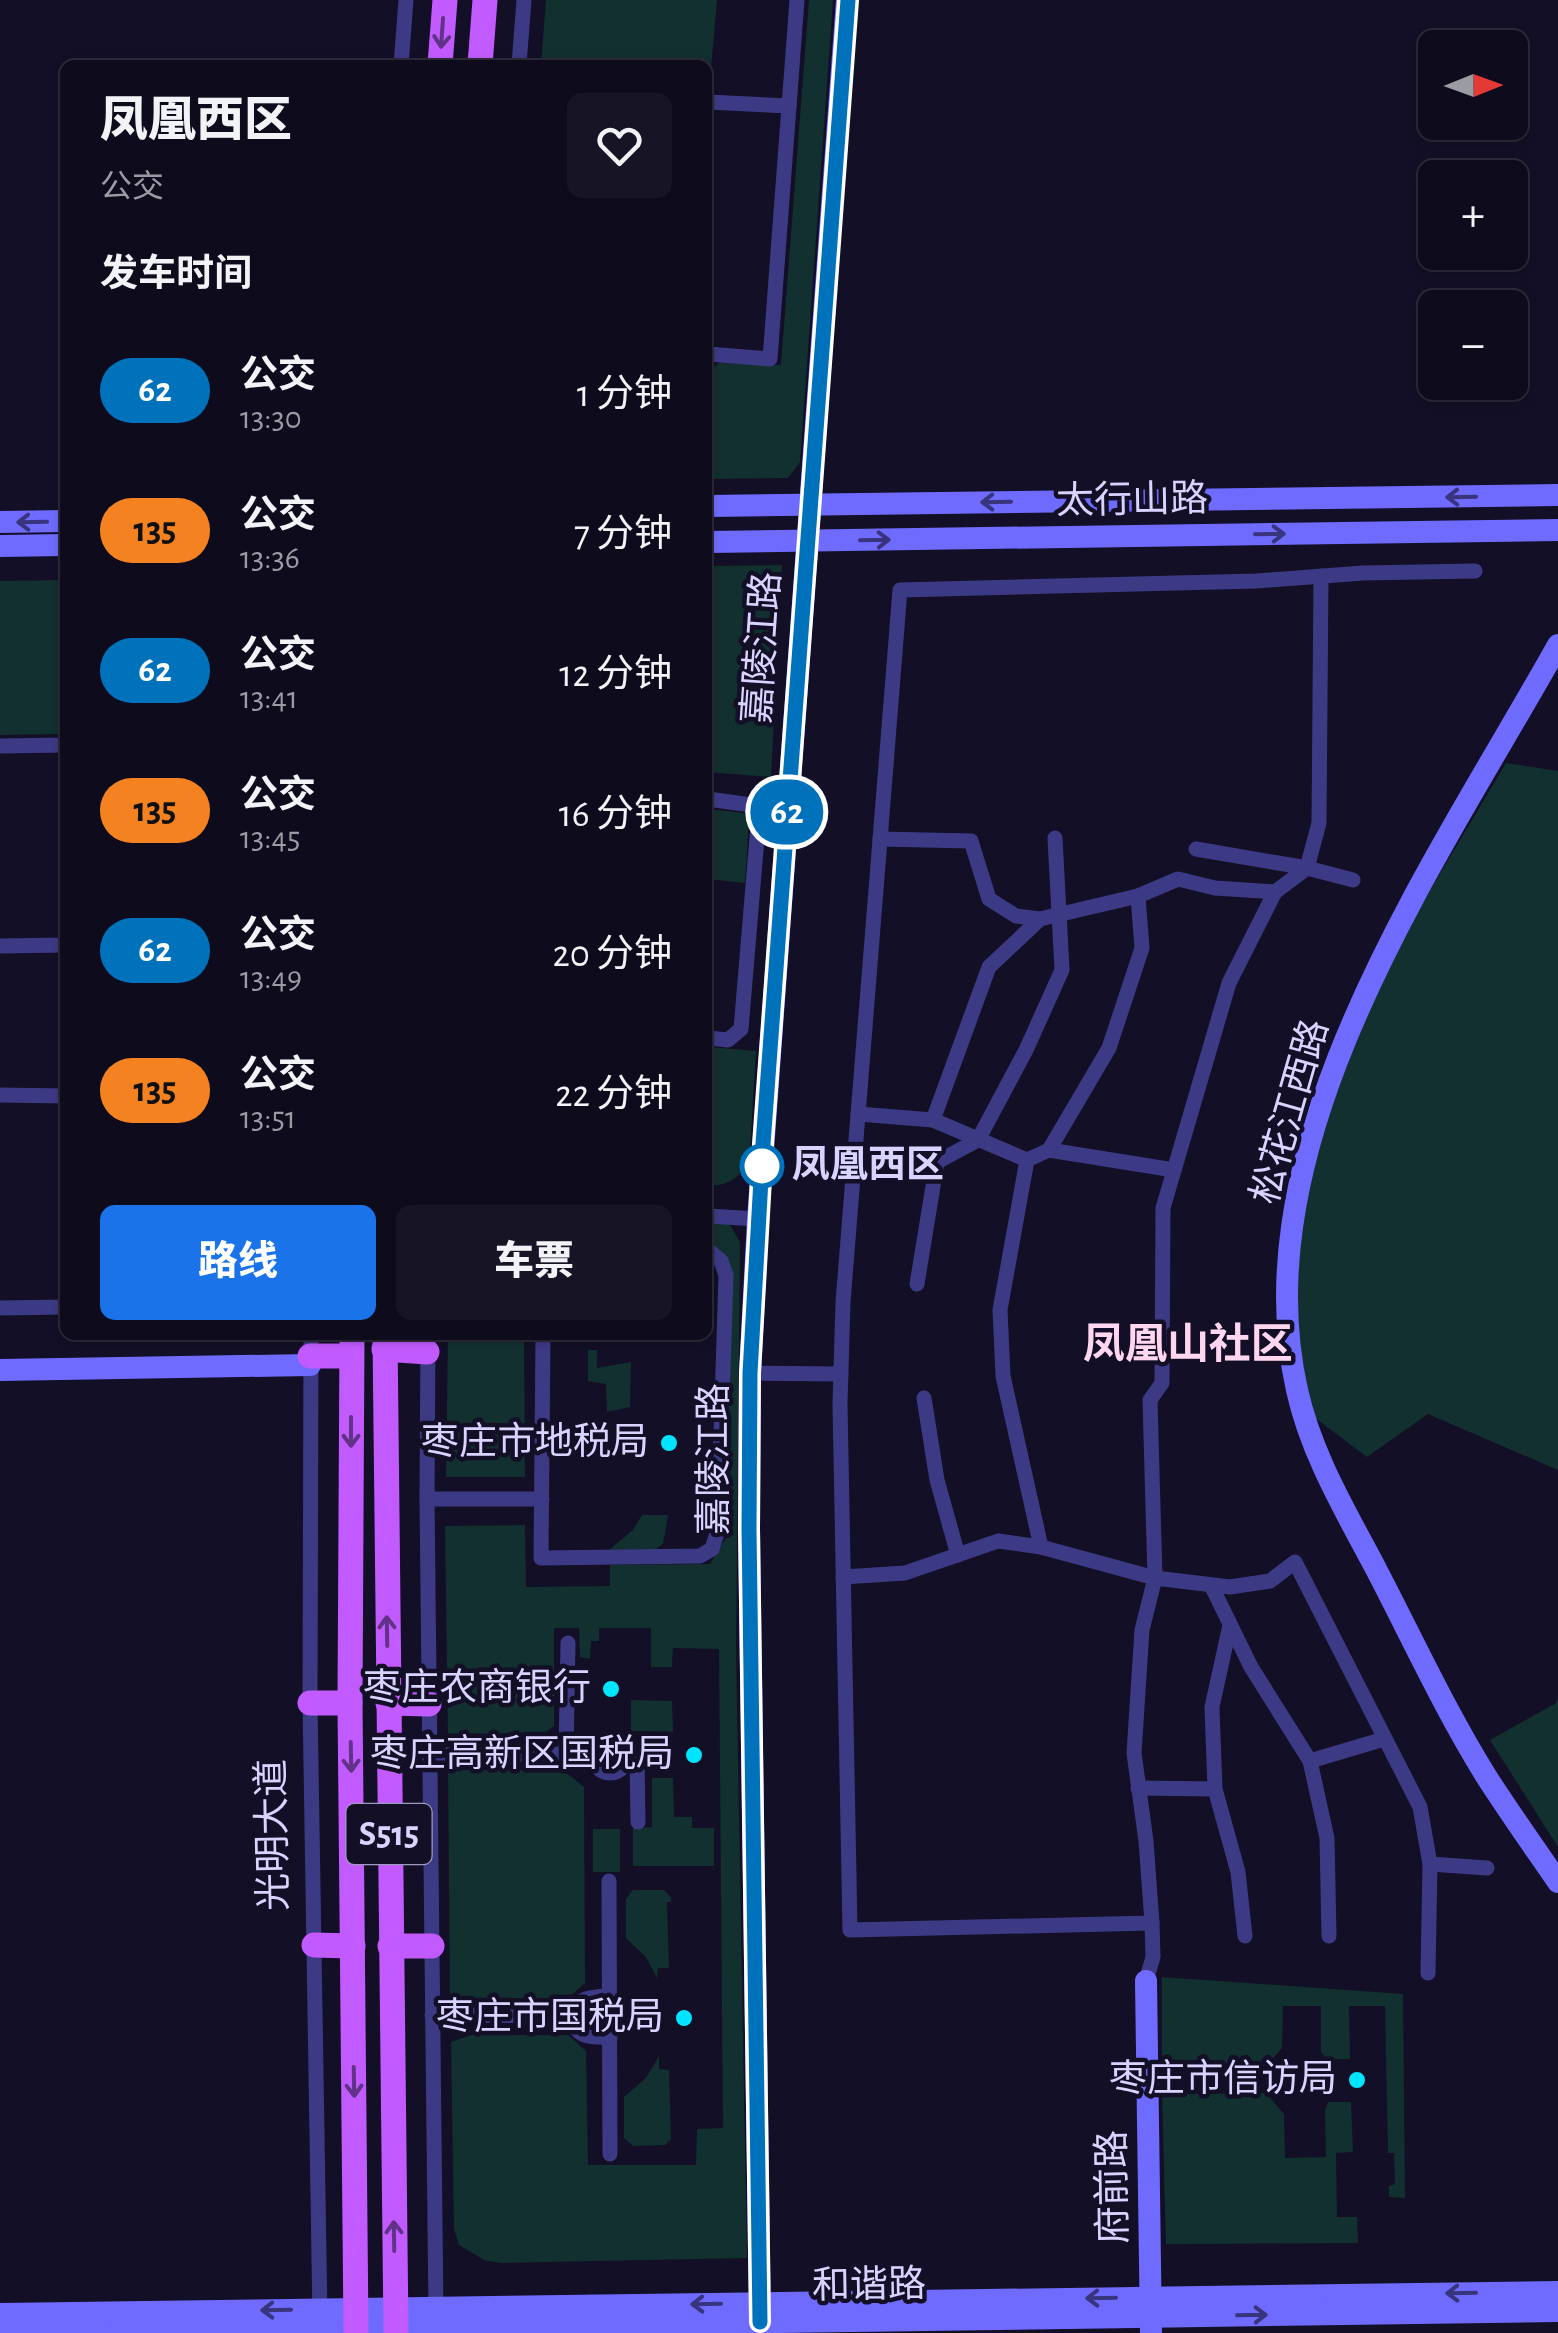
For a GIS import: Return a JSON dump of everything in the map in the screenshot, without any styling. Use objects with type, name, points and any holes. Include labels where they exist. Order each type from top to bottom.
[{"type":"main road","points":[[440,60],[445,0]]},
{"type":"main road","points":[[480,60],[485,0]]},
{"type":"main road","name":"嘉陵江路","points":[[760,2313],[750,1373],[806,540],[848,0]]},
{"type":"main road","name":"太行山路","points":[[712,506],[1558,496]]},
{"type":"main road","points":[[1230,499],[1230,535]]},
{"type":"main road","points":[[0,522],[60,521]]},
{"type":"main road","name":"太行山路","points":[[712,542],[1558,530]]},
{"type":"main road","points":[[0,546],[60,545]]},
{"type":"main road","name":"松花江西路","points":[[1558,645],[1389,944],[1336,1062],[1303,1170],[1292,1232],[1288,1336],[1311,1439],[1332,1484],[1467,1743],[1558,1882]]},
{"type":"main road","points":[[385,1342],[427,1344]]},
{"type":"main road","name":"S515","points":[[385,1342],[395,2323]]},
{"type":"main road","points":[[0,1370],[310,1352],[351,1346]]},
{"type":"main road","name":"光明大道","points":[[351,1346],[356,2323]]},
{"type":"main road","points":[[310,1703],[350,1703]]},
{"type":"main road","points":[[388,1704],[429,1704]]},
{"type":"main road","points":[[314,1945],[353,1946]]},
{"type":"main road","points":[[390,1946],[432,1946]]},
{"type":"main road","name":"府前路","points":[[1146,1980],[1151,2316]]},
{"type":"main road","name":"和谐路","points":[[1151,2316],[1558,2292]]},
{"type":"main road","name":"和谐路","points":[[0,2333],[760,2313],[1151,2316],[1558,2311]]},
{"type":"main road","name":"和谐路","points":[[0,2314],[320,2324]]},
{"type":"street","points":[[401,60],[406,0]]},
{"type":"street","points":[[519,60],[524,0]]},
{"type":"street","points":[[712,354],[770,359],[797,0]]},
{"type":"street","points":[[712,102],[789,106]]},
{"type":"street","points":[[1152,1923],[850,1930],[842,1302],[900,590],[1256,582],[1475,571]]},
{"type":"street","points":[[1146,1980],[1153,1958],[1152,1923],[1134,1753],[1142,1630],[1156,1578],[1150,1400],[1162,1383],[1163,1208],[1229,983],[1275,892],[1307,868],[1319,823],[1322,576]]},
{"type":"street","points":[[0,746],[60,746]]},
{"type":"street","points":[[712,800],[751,805],[758,826],[741,1028],[728,1040],[712,1038]]},
{"type":"street","points":[[916,1284],[937,1162],[978,1140],[1026,1050],[1062,970],[1055,838]]},
{"type":"street","points":[[880,839],[971,841],[989,899],[1016,916],[1040,919],[1060,915],[1138,896],[1178,880],[1216,888],[1275,892]]},
{"type":"street","points":[[1196,850],[1307,868],[1354,880]]},
{"type":"street","points":[[858,1114],[933,1120],[1028,1160],[1049,1150],[1110,1048],[1142,948],[1138,896]]},
{"type":"street","points":[[933,1120],[989,967],[1040,919]]},
{"type":"street","points":[[0,946],[60,945]]},
{"type":"street","points":[[0,1095],[60,1096]]},
{"type":"street","points":[[1049,1150],[1174,1170]]},
{"type":"street","points":[[1028,1160],[1000,1310],[1003,1376],[1041,1547]]},
{"type":"street","points":[[712,1216],[758,1220]]},
{"type":"street","points":[[543,1340],[541,1558],[700,1556],[712,1549],[718,1530],[726,1276],[721,1262],[712,1254]]},
{"type":"street","points":[[0,1308],[60,1308]]},
{"type":"street","name":"S515","points":[[427,1344],[436,2322]]},
{"type":"street","name":"光明大道","points":[[310,1352],[310,1703],[320,2324]]},
{"type":"street","points":[[750,1373],[841,1374]]},
{"type":"street","points":[[924,1398],[937,1480],[958,1554]]},
{"type":"street","points":[[427,1499],[542,1499]]},
{"type":"street","points":[[843,1577],[905,1573],[998,1541],[1041,1547],[1156,1578],[1230,1588],[1270,1581],[1295,1562],[1420,1806],[1430,1864],[1428,1973]]},
{"type":"street","points":[[1211,1585],[1251,1667],[1310,1761],[1327,1838],[1329,1936]]},
{"type":"street","points":[[1230,1625],[1212,1707],[1215,1789],[1238,1872],[1245,1936]]},
{"type":"street","points":[[566,1754],[568,1643]]},
{"type":"street","points":[[613,1739],[623,1745],[627,1756],[620,1770],[609,1774],[595,1766],[592,1754],[597,1744],[613,1739]]},
{"type":"street","points":[[1310,1761],[1384,1739]]},
{"type":"street","points":[[429,1755],[592,1754]]},
{"type":"street","points":[[627,1756],[636,1756],[638,1822]]},
{"type":"street","points":[[1138,1788],[1215,1789]]},
{"type":"street","points":[[1430,1864],[1487,1868]]},
{"type":"street","points":[[610,1881],[610,2154]]},
{"type":"street","points":[[568,2016],[576,2003],[586,1997],[610,1996]]},
{"type":"street","points":[[432,2015],[568,2016]]},
{"type":"street","points":[[568,2016],[573,2029],[586,2038],[610,2038]]},
{"type":"green space","points":[[546,0],[717,0],[712,60],[541,60]]},
{"type":"green space","points":[[809,0],[833,0],[800,462],[788,478],[712,479],[712,370],[718,363],[781,365]]},
{"type":"green space","points":[[782,565],[771,777],[712,772],[712,566]]},
{"type":"green space","points":[[60,580],[60,734],[0,735],[0,581]]},
{"type":"green space","points":[[1506,763],[1558,771],[1558,1470],[1428,1414],[1367,1457],[1314,1417],[1294,1338],[1303,1204],[1342,1070],[1392,954]]},
{"type":"green space","points":[[712,809],[744,813],[749,821],[745,883],[712,879]]},
{"type":"green space","points":[[712,1047],[756,1051],[749,1164],[731,1180],[715,1185]]},
{"type":"green space","points":[[712,1218],[730,1225],[740,1242],[736,1648],[747,2258],[500,2263],[484,2260],[459,2245],[454,2229],[451,2042],[472,2035],[568,2035],[586,2051],[588,2165],[696,2165],[697,2129],[723,2128],[719,1649],[673,1648],[672,1667],[651,1667],[651,1628],[599,1628],[599,1641],[591,1641],[590,1659],[580,1657],[579,1628],[554,1628],[554,1726],[536,1740],[448,1740],[445,1526],[525,1525],[526,1587],[610,1586],[610,1565],[710,1564],[726,1538],[731,1283],[727,1258],[712,1246]]},
{"type":"green space","points":[[448,1340],[524,1340],[525,1477],[446,1477]]},
{"type":"green space","points":[[588,1350],[597,1350],[597,1368],[631,1362],[630,1407],[607,1412],[606,1384],[588,1381]]},
{"type":"green space","points":[[642,1515],[668,1515],[663,1544],[656,1549],[609,1550],[633,1530]]},
{"type":"green space","points":[[1558,1697],[1558,1847],[1490,1740],[1556,1703]]},
{"type":"green space","points":[[631,1700],[672,1701],[673,1732],[631,1731]]},
{"type":"green space","points":[[448,1770],[563,1770],[584,1787],[585,1983],[568,1998],[472,1998],[450,1994]]},
{"type":"green space","points":[[652,1778],[673,1778],[674,1817],[692,1817],[692,1828],[714,1828],[714,1866],[633,1866],[633,1828],[652,1827]]},
{"type":"green space","points":[[593,1829],[620,1829],[620,1872],[593,1872]]},
{"type":"green space","points":[[633,1890],[664,1890],[671,1897],[671,1902],[667,1902],[669,1968],[658,1968],[657,1978],[646,1957],[626,1938],[626,1899]]},
{"type":"green space","points":[[1162,1977],[1403,1994],[1405,2198],[1389,2197],[1389,2186],[1395,2184],[1394,2153],[1388,2153],[1385,2006],[1349,2006],[1350,2059],[1327,2059],[1321,2052],[1321,2006],[1283,2006],[1282,2048],[1266,2066],[1162,2068]]},
{"type":"green space","points":[[659,2056],[659,2069],[669,2070],[671,2139],[665,2145],[633,2146],[624,2138],[624,2097],[646,2078]]},
{"type":"green space","points":[[1266,2093],[1284,2114],[1285,2158],[1326,2157],[1328,2102],[1351,2102],[1353,2152],[1336,2153],[1337,2217],[1357,2217],[1358,2243],[1166,2244],[1162,2094]]},
{"type":"bus line","name":"62","points":[[760,2322],[750,1373],[806,540],[848,0]]},
{"type":"place","name":"凤凰西区","points":[[762,1166]]},
{"type":"place","name":"枣庄市地税局","points":[[669,1443]]},
{"type":"place","name":"枣庄农商银行","points":[[611,1689]]},
{"type":"place","name":"枣庄高新区国税局","points":[[694,1755]]},
{"type":"place","name":"枣庄市国税局","points":[[684,2018]]},
{"type":"place","name":"枣庄市信访局","points":[[1357,2080]]},
{"type":"district","name":"凤凰山社区","points":[[1188,1345]]}]
